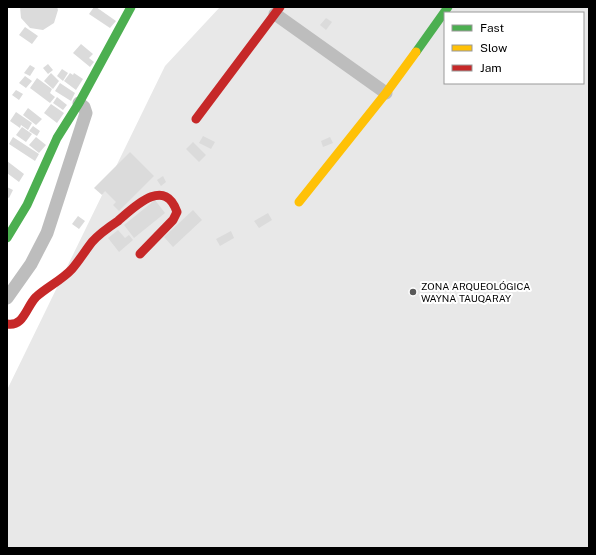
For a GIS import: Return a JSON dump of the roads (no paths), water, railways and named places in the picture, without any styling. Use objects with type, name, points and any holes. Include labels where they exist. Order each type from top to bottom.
[{"type":"street","points":[[23,190],[79,103],[131,7]]},
{"type":"street","points":[[196,119],[278,11],[386,93]]},
{"type":"street","points":[[300,202],[386,93],[444,13]]},
{"type":"street","points":[[7,298],[31,264],[47,232],[86,113],[84,107],[79,103]]},
{"type":"street","points":[[7,238],[27,205],[57,138]]},
{"type":"street","points":[[7,324],[13,325],[18,323],[35,298],[70,270],[93,241],[144,198],[153,194],[168,198],[175,205],[177,212],[172,220],[140,254]]},
{"type":"place","name":"ZONA ARQUEOLÓGICA WAYNA TAUQARAY","points":[[413,292]]}]
